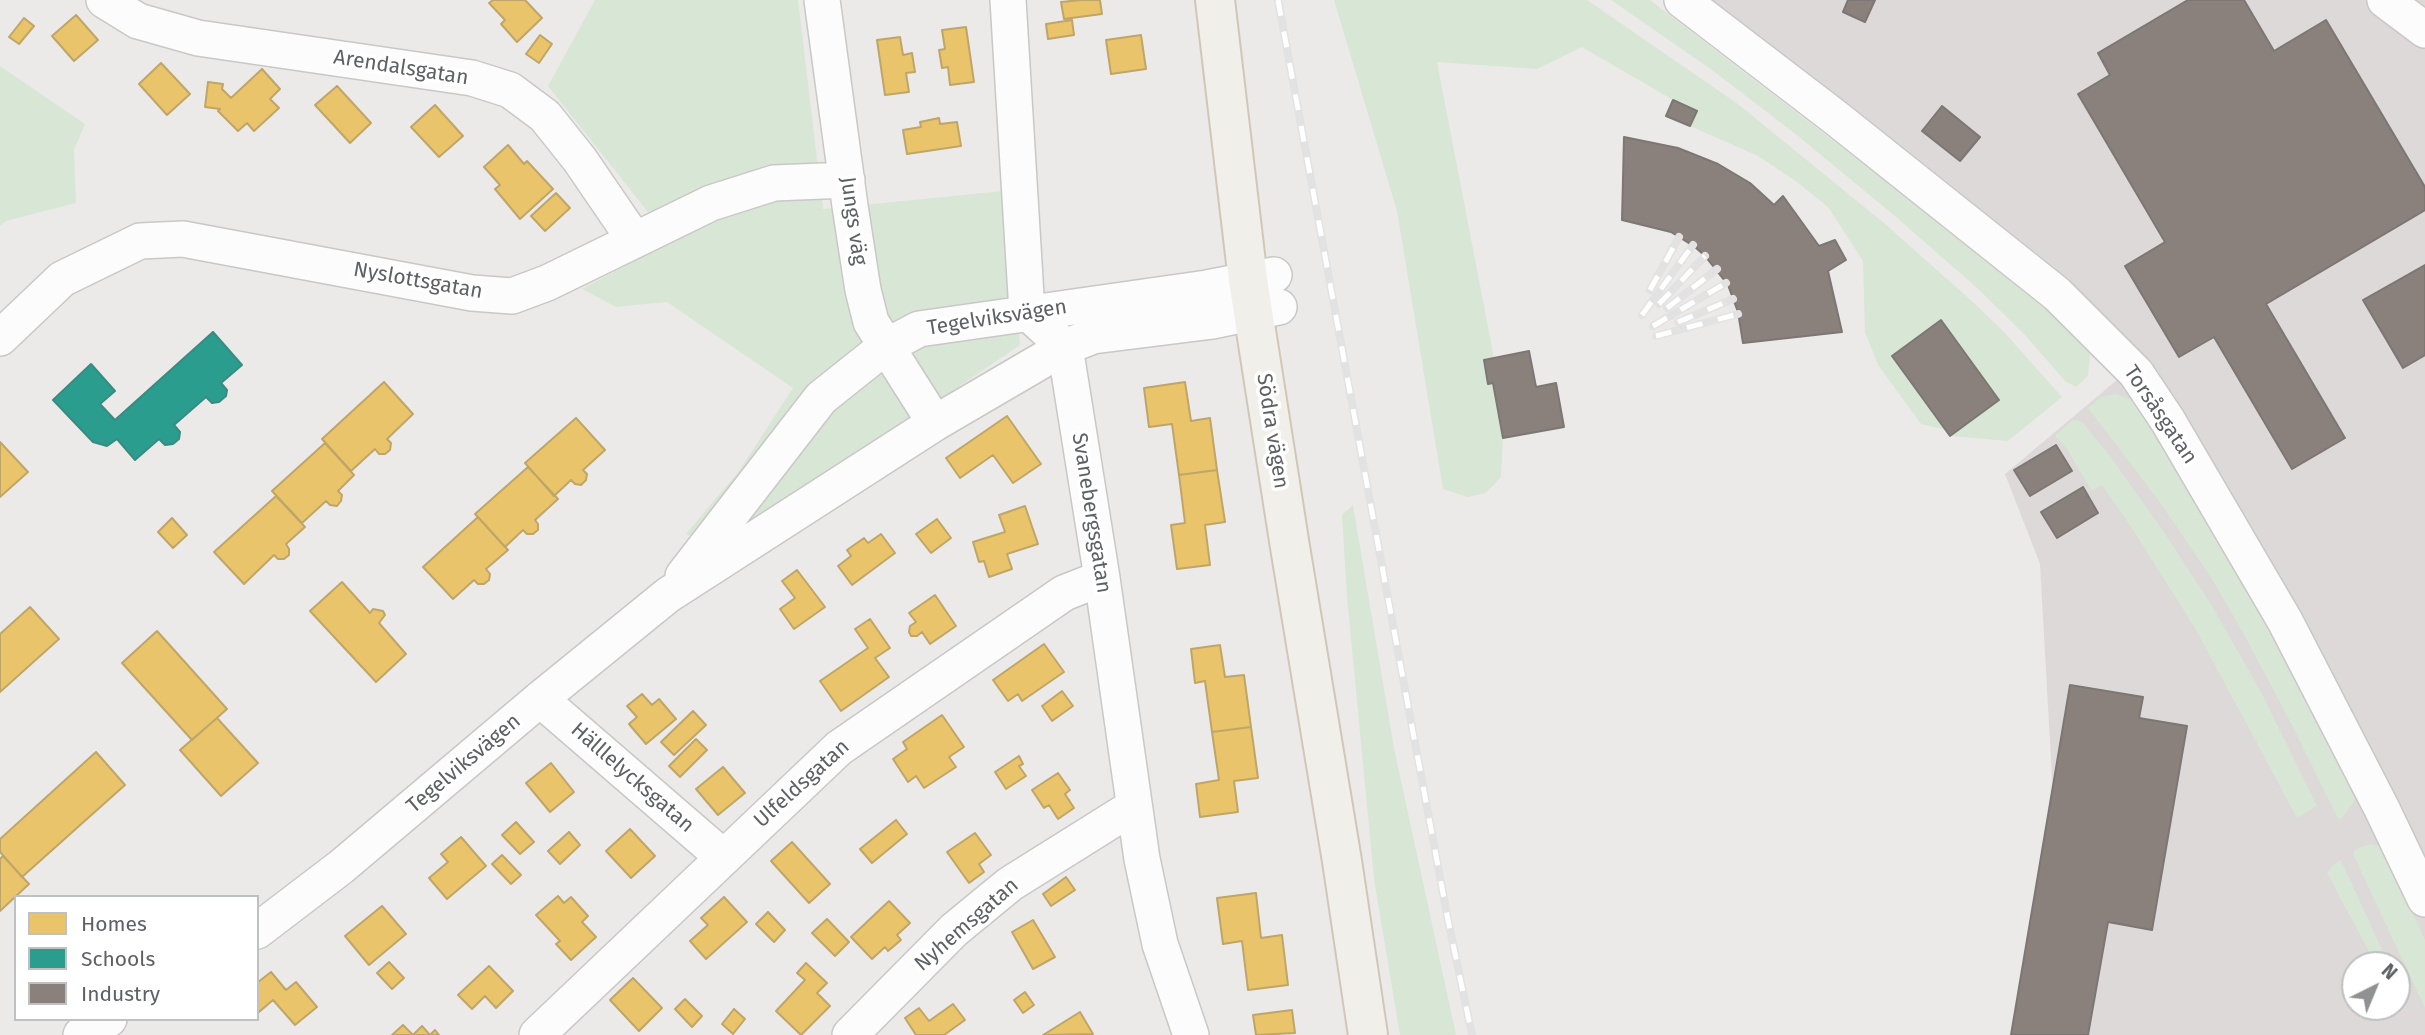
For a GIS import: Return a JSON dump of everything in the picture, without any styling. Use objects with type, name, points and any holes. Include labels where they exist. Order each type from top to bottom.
[{"type":"main road","name":"Södra vägen","points":[[1215,0],[1264,294],[1368,1035]]},
{"type":"main road","name":"Södra vägen","points":[[1240,0],[1264,294]]},
{"type":"street","name":"Arendalsgatan","points":[[104,0],[138,21],[198,37],[472,78],[510,90],[545,116],[580,160],[634,239]]},
{"type":"street","name":"Jungs väg","points":[[822,0],[863,290],[871,321],[935,423]]},
{"type":"street","points":[[1008,0],[1027,312],[1065,347]]},
{"type":"street","name":"Torsåsgatan","points":[[1682,0],[1836,118],[2057,294],[2136,373],[2168,421],[2285,621],[2382,808],[2425,898]]},
{"type":"street","points":[[2385,0],[2425,30]]},
{"type":"street","name":"Nyslottsgatan","points":[[0,338],[62,279],[140,241],[183,239],[472,293],[512,296],[547,283],[711,203],[774,183],[847,180]]},
{"type":"street","name":"Tegelviksvägen","points":[[668,595],[821,398],[885,347],[919,329],[1207,288],[1264,294]]},
{"type":"street","name":"Tegelviksvägen","points":[[259,929],[341,867],[668,595],[935,423],[1065,347],[1093,336],[1213,321],[1264,294]]},
{"type":"street","name":"Svanebergsgatan","points":[[1065,347],[1102,578],[1142,859],[1160,944],[1191,1035]]},
{"type":"street","name":"Ulfeldsgatan","points":[[537,1035],[839,748],[1064,593],[1102,578]]},
{"type":"street","name":"Hälllelycksgatan","points":[[540,699],[723,857]]},
{"type":"street","name":"Nyhemsgatan","points":[[850,1035],[954,930],[1010,884],[1133,807]]},
{"type":"shaded area","points":[[1666,0],[2425,0],[2425,1035],[2047,1035],[2058,885],[2040,564],[2005,474],[2124,374]]},
{"type":"green space","points":[[595,0],[798,0],[823,209],[1003,191],[1020,345],[721,548],[686,534],[739,471],[793,388],[667,302],[616,307],[582,289],[671,241],[548,86]]},
{"type":"green space","points":[[1334,0],[1587,0],[1738,104],[1884,223],[2004,332],[2062,397],[2008,441],[1950,436],[1999,400],[1941,320],[1892,356],[1946,430],[1921,424],[1878,365],[1865,332],[1863,261],[1828,207],[1797,182],[1758,156],[1690,126],[1696,111],[1582,47],[1537,69],[1437,62],[1494,358],[1484,360],[1488,383],[1493,383],[1503,438],[1501,477],[1486,493],[1468,497],[1443,489],[1397,211]]},
{"type":"green space","points":[[1611,0],[1650,0],[2023,286],[2084,343],[2090,355],[2088,376],[2076,387],[2065,381],[2024,334],[1976,287],[1896,217],[1798,136],[1712,70]]},
{"type":"green space","points":[[0,66],[85,124],[74,150],[76,203],[6,221],[0,226]]},
{"type":"green space","points":[[2115,394],[2132,399],[2169,449],[2322,727],[2356,793],[2355,800],[2342,818],[2338,819],[2295,731],[2212,579],[2159,501],[2088,408],[2101,397]]},
{"type":"green space","points":[[2071,421],[2083,423],[2110,456],[2164,532],[2212,606],[2261,692],[2317,806],[2297,818],[2196,630],[2133,530],[2102,485],[2092,491],[2067,449],[2055,436]]},
{"type":"green space","points":[[1353,505],[1394,748],[1456,1035],[1400,1035],[1374,879],[1347,597],[1342,515]]},
{"type":"green space","points":[[2369,844],[2383,846],[2425,940],[2425,1008],[2411,978],[2411,951],[2398,951],[2353,854],[2355,850]]},
{"type":"green space","points":[[2341,860],[2383,951],[2369,951],[2327,873]]},
{"type":"building: Homes","points":[[493,0],[525,0],[542,18],[517,42],[501,24],[505,20],[489,3]]},
{"type":"building: Homes","points":[[1100,0],[1102,14],[1064,19],[1061,2]]},
{"type":"building: Homes","points":[[76,15],[98,40],[74,61],[52,36]]},
{"type":"building: Homes","points":[[24,18],[34,26],[19,44],[9,37]]},
{"type":"building: Homes","points":[[1072,20],[1074,35],[1048,39],[1046,24]]},
{"type":"building: Homes","points":[[966,27],[974,82],[950,85],[948,67],[942,68],[939,50],[945,49],[942,30]]},
{"type":"building: Homes","points":[[540,35],[552,44],[539,63],[526,54]]},
{"type":"building: Homes","points":[[1141,35],[1146,69],[1111,74],[1106,40]]},
{"type":"building: Homes","points":[[900,37],[903,55],[912,53],[915,72],[906,73],[909,92],[885,95],[877,40]]},
{"type":"building: Homes","points":[[161,63],[190,94],[167,115],[139,84]]},
{"type":"building: Homes","points":[[262,69],[280,89],[270,99],[279,108],[254,131],[247,123],[238,131],[218,111],[220,109],[205,107],[208,82],[223,84],[222,89],[231,98]]},
{"type":"building: Homes","points":[[337,86],[371,123],[350,143],[315,105]]},
{"type":"building: Homes","points":[[435,105],[463,136],[439,157],[411,127]]},
{"type":"building: Homes","points":[[939,118],[940,124],[957,122],[961,146],[907,154],[903,130],[921,127],[920,122]]},
{"type":"building: Homes","points":[[508,145],[524,164],[527,161],[553,189],[520,219],[495,189],[500,185],[484,167]]},
{"type":"building: Homes","points":[[556,193],[570,208],[545,231],[531,216]]},
{"type":"building: Homes","points":[[384,382],[413,414],[387,439],[391,443],[390,450],[379,454],[375,449],[351,471],[322,439]]},
{"type":"building: Homes","points":[[1185,382],[1191,421],[1210,418],[1217,470],[1179,475],[1172,424],[1149,427],[1144,388]]},
{"type":"building: Homes","points":[[1007,416],[1041,464],[1013,483],[993,455],[960,478],[946,458]]},
{"type":"building: Homes","points":[[576,418],[605,450],[583,470],[587,474],[581,485],[571,480],[554,496],[525,463]]},
{"type":"building: Homes","points":[[0,442],[28,472],[0,497]]},
{"type":"building: Homes","points":[[325,443],[354,475],[338,491],[342,495],[337,506],[326,501],[302,523],[272,491]]},
{"type":"building: Homes","points":[[528,467],[558,499],[535,520],[538,530],[527,534],[523,530],[505,547],[475,514]]},
{"type":"building: Homes","points":[[1217,470],[1225,522],[1205,525],[1210,565],[1177,569],[1171,525],[1185,523],[1179,475]]},
{"type":"building: Homes","points":[[276,496],[305,527],[286,544],[289,555],[278,559],[274,555],[244,584],[214,552]]},
{"type":"building: Homes","points":[[1025,506],[1038,544],[1007,554],[1012,569],[989,577],[984,561],[979,562],[973,542],[1005,532],[999,515]]},
{"type":"building: Homes","points":[[478,517],[508,550],[486,569],[490,574],[489,580],[478,584],[474,580],[453,599],[423,567]]},
{"type":"building: Homes","points":[[172,518],[187,535],[173,548],[158,532]]},
{"type":"building: Homes","points":[[937,519],[951,538],[931,553],[916,534]]},
{"type":"building: Homes","points":[[881,534],[895,553],[852,585],[838,566],[851,556],[847,550],[864,538],[868,543]]},
{"type":"building: Homes","points":[[797,570],[825,607],[794,629],[780,609],[795,598],[782,581]]},
{"type":"building: Homes","points":[[342,582],[370,613],[373,609],[383,611],[385,615],[379,623],[406,654],[376,682],[310,611]]},
{"type":"building: Homes","points":[[935,595],[956,626],[930,644],[922,632],[911,636],[910,626],[916,622],[909,613]]},
{"type":"building: Homes","points":[[30,607],[59,639],[0,692],[0,634]]},
{"type":"building: Homes","points":[[870,619],[890,648],[875,658],[889,677],[841,711],[820,681],[868,648],[855,629]]},
{"type":"building: Homes","points":[[157,631],[227,709],[192,740],[122,663]]},
{"type":"building: Homes","points":[[1044,644],[1064,672],[1022,701],[1018,694],[1008,701],[993,680]]},
{"type":"building: Homes","points":[[1220,645],[1225,677],[1244,675],[1251,727],[1212,732],[1205,681],[1195,683],[1191,649]]},
{"type":"building: Homes","points":[[1062,691],[1073,706],[1052,721],[1042,706]]},
{"type":"building: Homes","points":[[642,694],[652,705],[659,699],[676,719],[646,744],[629,724],[637,717],[627,706]]},
{"type":"building: Homes","points":[[693,711],[706,725],[674,755],[661,742]]},
{"type":"building: Homes","points":[[942,715],[964,747],[949,757],[956,767],[924,788],[916,776],[908,782],[893,759],[907,749],[903,742]]},
{"type":"building: Homes","points":[[217,718],[258,763],[221,796],[180,750]]},
{"type":"building: Homes","points":[[1251,727],[1258,778],[1234,781],[1238,812],[1200,817],[1196,784],[1219,780],[1212,732]]},
{"type":"building: Homes","points":[[696,739],[707,750],[680,777],[669,766]]},
{"type":"building: Homes","points":[[96,752],[125,785],[22,877],[0,852],[0,839]]},
{"type":"building: Homes","points":[[1019,756],[1023,764],[1019,766],[1026,776],[1006,789],[995,772]]},
{"type":"building: Homes","points":[[551,763],[574,792],[550,812],[526,783]]},
{"type":"building: Homes","points":[[723,767],[745,793],[718,815],[696,789]]},
{"type":"building: Homes","points":[[1058,773],[1070,790],[1065,794],[1074,808],[1058,819],[1049,805],[1044,808],[1032,790]]},
{"type":"building: Homes","points":[[896,820],[907,834],[872,863],[860,849]]},
{"type":"building: Homes","points":[[516,822],[534,842],[520,854],[502,835]]},
{"type":"building: Homes","points":[[630,829],[655,856],[631,878],[606,851]]},
{"type":"building: Homes","points":[[569,832],[580,845],[560,864],[548,851]]},
{"type":"building: Homes","points":[[975,833],[991,855],[979,864],[984,872],[969,883],[947,852]]},
{"type":"building: Homes","points":[[461,837],[486,866],[447,899],[429,878],[448,862],[441,854]]},
{"type":"building: Homes","points":[[792,842],[830,884],[809,903],[771,861]]},
{"type":"building: Homes","points":[[502,855],[521,875],[511,884],[492,864]]},
{"type":"building: Homes","points":[[3,856],[29,884],[14,895],[0,911],[0,859]]},
{"type":"building: Homes","points":[[1066,877],[1075,890],[1051,906],[1043,894]]},
{"type":"building: Homes","points":[[1256,893],[1261,938],[1282,935],[1288,985],[1248,990],[1242,941],[1223,944],[1217,898]]},
{"type":"building: Homes","points":[[558,896],[564,903],[571,897],[588,916],[582,922],[596,937],[571,960],[556,944],[560,941],[536,915]]},
{"type":"building: Homes","points":[[724,897],[747,922],[706,959],[690,941],[708,925],[701,918]]},
{"type":"building: Homes","points":[[889,901],[910,923],[897,935],[901,940],[888,951],[885,947],[872,959],[851,937]]},
{"type":"building: Homes","points":[[382,906],[406,934],[369,965],[345,936]]},
{"type":"building: Homes","points":[[768,912],[785,930],[774,942],[756,924]]},
{"type":"building: Homes","points":[[827,919],[849,942],[835,956],[812,933]]},
{"type":"building: Homes","points":[[1033,920],[1055,957],[1033,969],[1012,932]]},
{"type":"building: Homes","points":[[389,962],[404,978],[392,989],[377,973]]},
{"type":"building: Homes","points":[[806,963],[827,983],[817,993],[830,1006],[801,1035],[776,1011],[805,980],[797,973]]},
{"type":"building: Homes","points":[[489,966],[513,991],[496,1008],[485,996],[472,1009],[458,995]]},
{"type":"building: Homes","points":[[271,972],[286,990],[296,982],[317,1007],[295,1025],[273,1000],[259,1012],[259,981]]},
{"type":"building: Homes","points":[[633,978],[662,1008],[639,1031],[610,1000]]},
{"type":"building: Homes","points":[[1025,992],[1034,1005],[1023,1013],[1014,1000]]},
{"type":"building: Homes","points":[[685,999],[702,1016],[692,1027],[675,1009]]},
{"type":"building: Homes","points":[[953,1004],[965,1020],[944,1035],[916,1035],[905,1018],[919,1008],[929,1021]]},
{"type":"building: Homes","points":[[734,1009],[745,1019],[733,1034],[722,1024]]},
{"type":"building: Homes","points":[[1292,1010],[1295,1033],[1256,1035],[1253,1015]]},
{"type":"building: Homes","points":[[1080,1012],[1093,1034],[1043,1035]]},
{"type":"building: Homes","points":[[403,1025],[413,1035],[392,1035]]},
{"type":"building: Homes","points":[[422,1026],[430,1035],[413,1035]]},
{"type":"building: Schools","points":[[213,332],[242,365],[221,383],[227,390],[226,396],[219,402],[212,403],[206,397],[174,425],[180,432],[179,439],[173,444],[165,445],[159,439],[135,460],[117,439],[107,446],[93,442],[53,400],[91,364],[115,391],[100,404],[115,420]]},
{"type":"building: Industry","points":[[1848,0],[1875,0],[1865,22],[1843,12]]},
{"type":"building: Industry","points":[[2188,0],[2244,0],[2274,51],[2326,20],[2425,187],[2425,210],[2266,304],[2345,438],[2292,469],[2214,337],[2179,357],[2125,266],[2165,242],[2078,94],[2110,75],[2098,53]]},
{"type":"building: Industry","points":[[1673,100],[1697,111],[1690,126],[1666,116]]},
{"type":"building: Industry","points":[[1942,106],[1980,137],[1960,161],[1922,131]]},
{"type":"building: Industry","points":[[1624,137],[1678,148],[1718,164],[1750,183],[1774,205],[1783,196],[1819,246],[1835,240],[1846,260],[1828,271],[1842,332],[1743,343],[1738,312],[1728,285],[1705,256],[1671,232],[1622,220]]},
{"type":"building: Industry","points":[[2425,265],[2425,355],[2403,368],[2363,300]]},
{"type":"building: Industry","points":[[1941,320],[1999,400],[1950,436],[1892,356]]},
{"type":"building: Industry","points":[[1529,351],[1536,387],[1556,383],[1564,427],[1503,438],[1493,383],[1488,384],[1484,360]]},
{"type":"building: Industry","points":[[2056,445],[2072,471],[2030,496],[2014,470]]},
{"type":"building: Industry","points":[[2083,487],[2098,513],[2057,538],[2041,512]]},
{"type":"building: Industry","points":[[2070,685],[2143,697],[2139,718],[2187,726],[2152,930],[2108,922],[2088,1035],[2011,1035]]},
{"type":"railway","points":[[1278,0],[1448,920],[1472,1035]]},
{"type":"railway","points":[[1650,290],[1679,237]]},
{"type":"railway","points":[[1642,315],[1693,245]]},
{"type":"railway","points":[[1659,304],[1705,256]]},
{"type":"railway","points":[[1667,308],[1717,269]]},
{"type":"railway","points":[[1653,326],[1726,283]]},
{"type":"railway","points":[[1678,322],[1733,299]]},
{"type":"railway","points":[[1656,336],[1738,314]]}]
